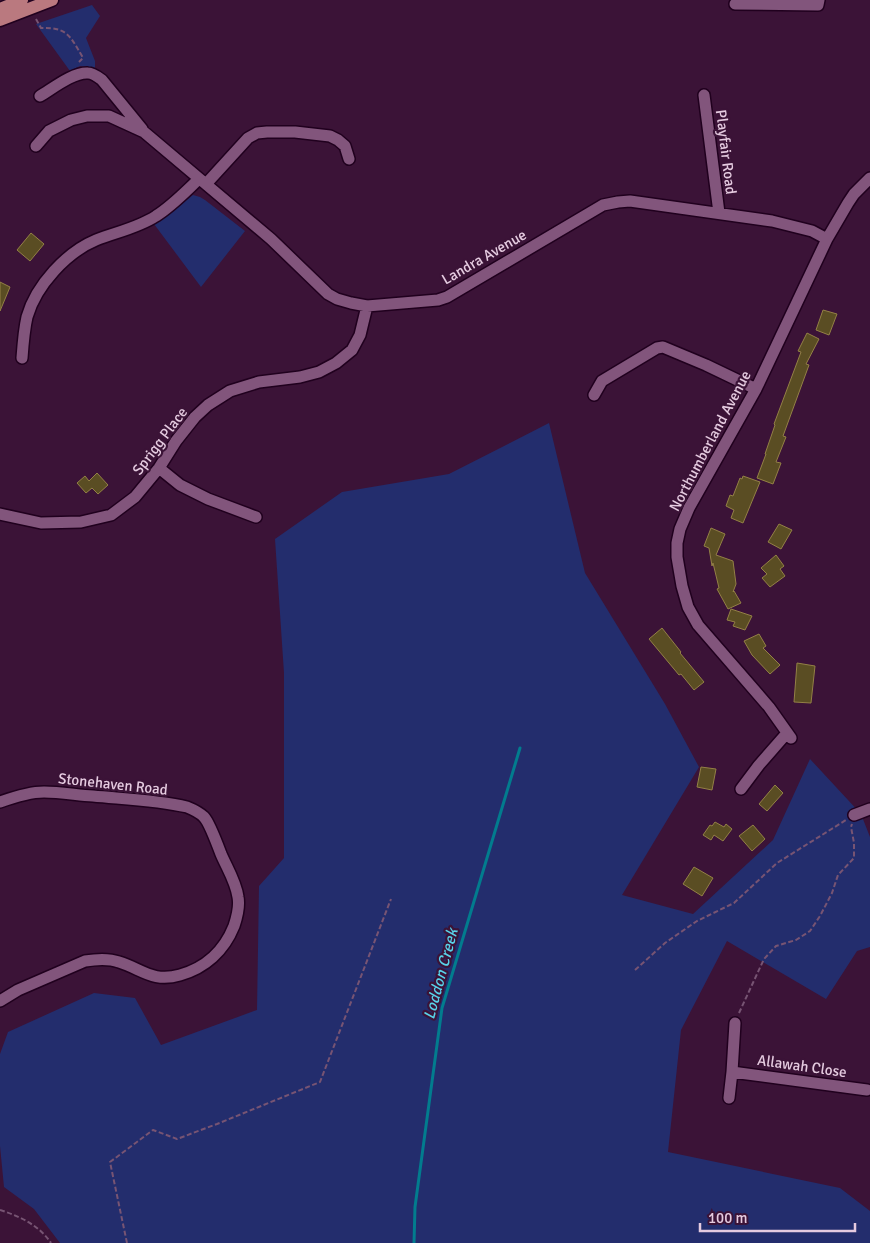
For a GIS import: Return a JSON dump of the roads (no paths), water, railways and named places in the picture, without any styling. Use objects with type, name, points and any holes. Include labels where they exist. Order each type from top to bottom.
[{"type":"main road","points":[[0,9],[22,0]]},
{"type":"main road","points":[[0,20],[52,0]]},
{"type":"street","points":[[735,4],[818,5],[819,0]]},
{"type":"street","name":"Landra Avenue","points":[[40,96],[78,75],[87,73],[96,75],[144,132],[271,239],[328,294],[337,299],[367,306],[438,300],[447,297],[603,205],[618,202],[630,201],[772,221],[812,231],[827,239]]},
{"type":"street","name":"Playfair Road","points":[[704,95],[719,213]]},
{"type":"street","name":"Landra Avenue","points":[[36,146],[49,132],[71,120],[87,116],[109,116],[144,132]]},
{"type":"street","points":[[22,358],[24,330],[33,301],[46,281],[62,262],[81,247],[135,227],[155,217],[202,181],[248,138],[257,133],[267,132],[295,132],[330,136],[345,146],[350,160]]},
{"type":"street","name":"Northumberland Avenue","points":[[741,789],[759,765],[789,736],[768,707],[698,625],[688,608],[677,558],[677,543],[689,508],[756,389],[827,239],[848,203],[870,178]]},
{"type":"street","name":"Sprigg Place","points":[[0,514],[41,523],[81,522],[112,515],[136,498],[159,468],[176,441],[195,417],[208,405],[230,391],[259,382],[300,377],[320,372],[336,363],[352,350],[360,335],[367,306]]},
{"type":"street","points":[[594,395],[602,381],[657,348],[663,347],[698,361],[756,389]]},
{"type":"street","points":[[159,468],[180,486],[256,517]]},
{"type":"street","name":"Stonehaven Road","points":[[0,802],[16,796],[45,792],[145,801],[190,808],[204,817],[238,896],[237,917],[223,948],[215,956],[183,975],[170,978],[154,977],[121,962],[97,959],[85,960],[18,990],[0,1001]]},
{"type":"street","points":[[854,815],[870,809]]},
{"type":"street","points":[[729,1098],[735,1023]]},
{"type":"street","name":"Allawah Close","points":[[732,1072],[869,1089]]},
{"type":"waterway","name":"Loddon Creek","points":[[414,1243],[415,1207],[442,1008],[520,748]]}]
